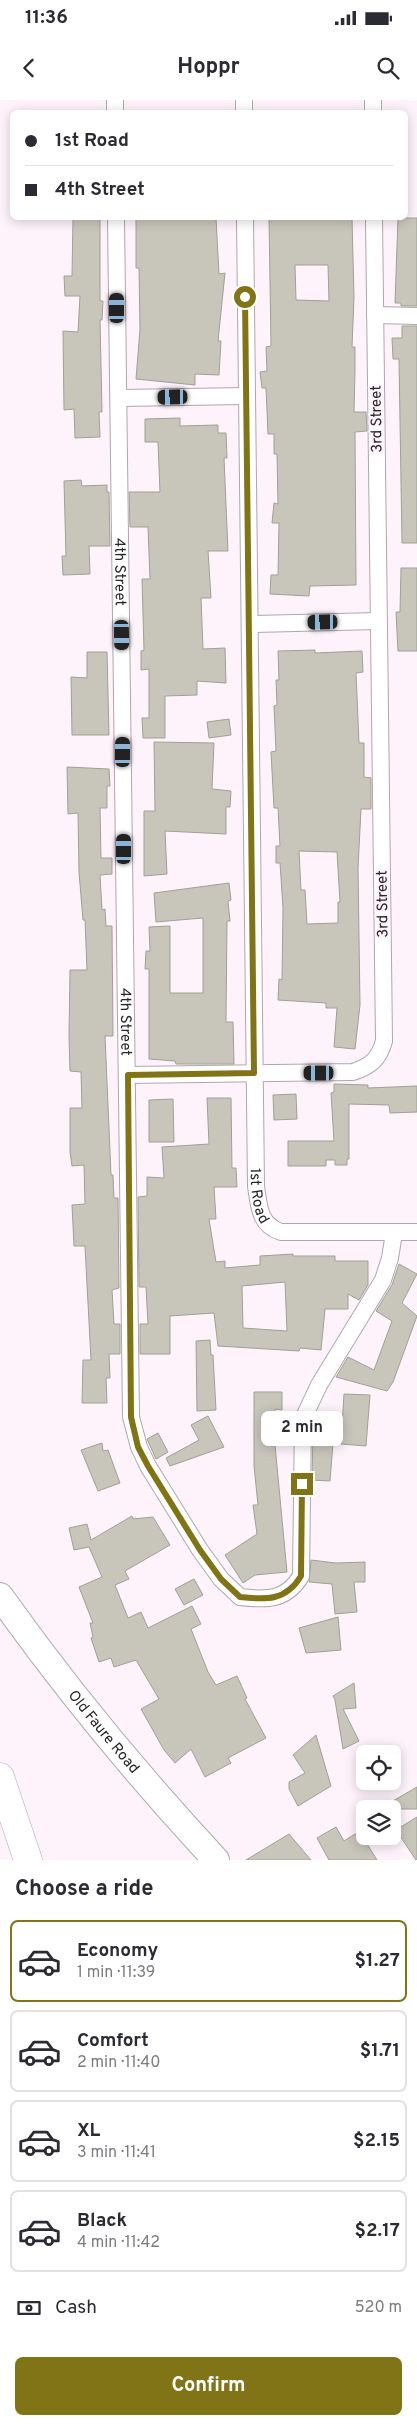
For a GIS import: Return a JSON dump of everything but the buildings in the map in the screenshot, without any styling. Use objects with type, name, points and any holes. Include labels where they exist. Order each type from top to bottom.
[{"type":"highway","points":[[0,1777],[28,1860]]},
{"type":"highway","points":[[0,1801],[10,1860]]},
{"type":"main road","name":"Old Faure Road","points":[[0,1596],[84,1708],[143,1780],[216,1860]]},
{"type":"street","name":"4th Street","points":[[116,220],[128,1075],[130,1392],[134,1433],[148,1466],[200,1550],[221,1579],[240,1597],[271,1598],[283,1594],[294,1588],[301,1576],[303,1419],[319,1385],[384,1280],[394,1233]]},
{"type":"street","name":"1st Road","points":[[245,220],[254,1073],[256,1186],[259,1210],[265,1222],[273,1229],[281,1232],[417,1232]]},
{"type":"street","name":"3rd Street","points":[[254,1073],[353,1072],[373,1063],[380,1054],[384,1041],[374,220]]},
{"type":"street","points":[[375,316],[417,316]]},
{"type":"street","points":[[118,398],[246,396]]},
{"type":"street","points":[[250,624],[378,621]]},
{"type":"street","points":[[128,1075],[254,1073]]},
{"type":"route","points":[[245,297],[254,1073],[128,1075],[131,1417],[138,1447],[148,1466],[200,1550],[221,1579],[240,1597],[271,1598],[283,1594],[294,1588],[301,1576],[303,1553],[302,1484]]}]
